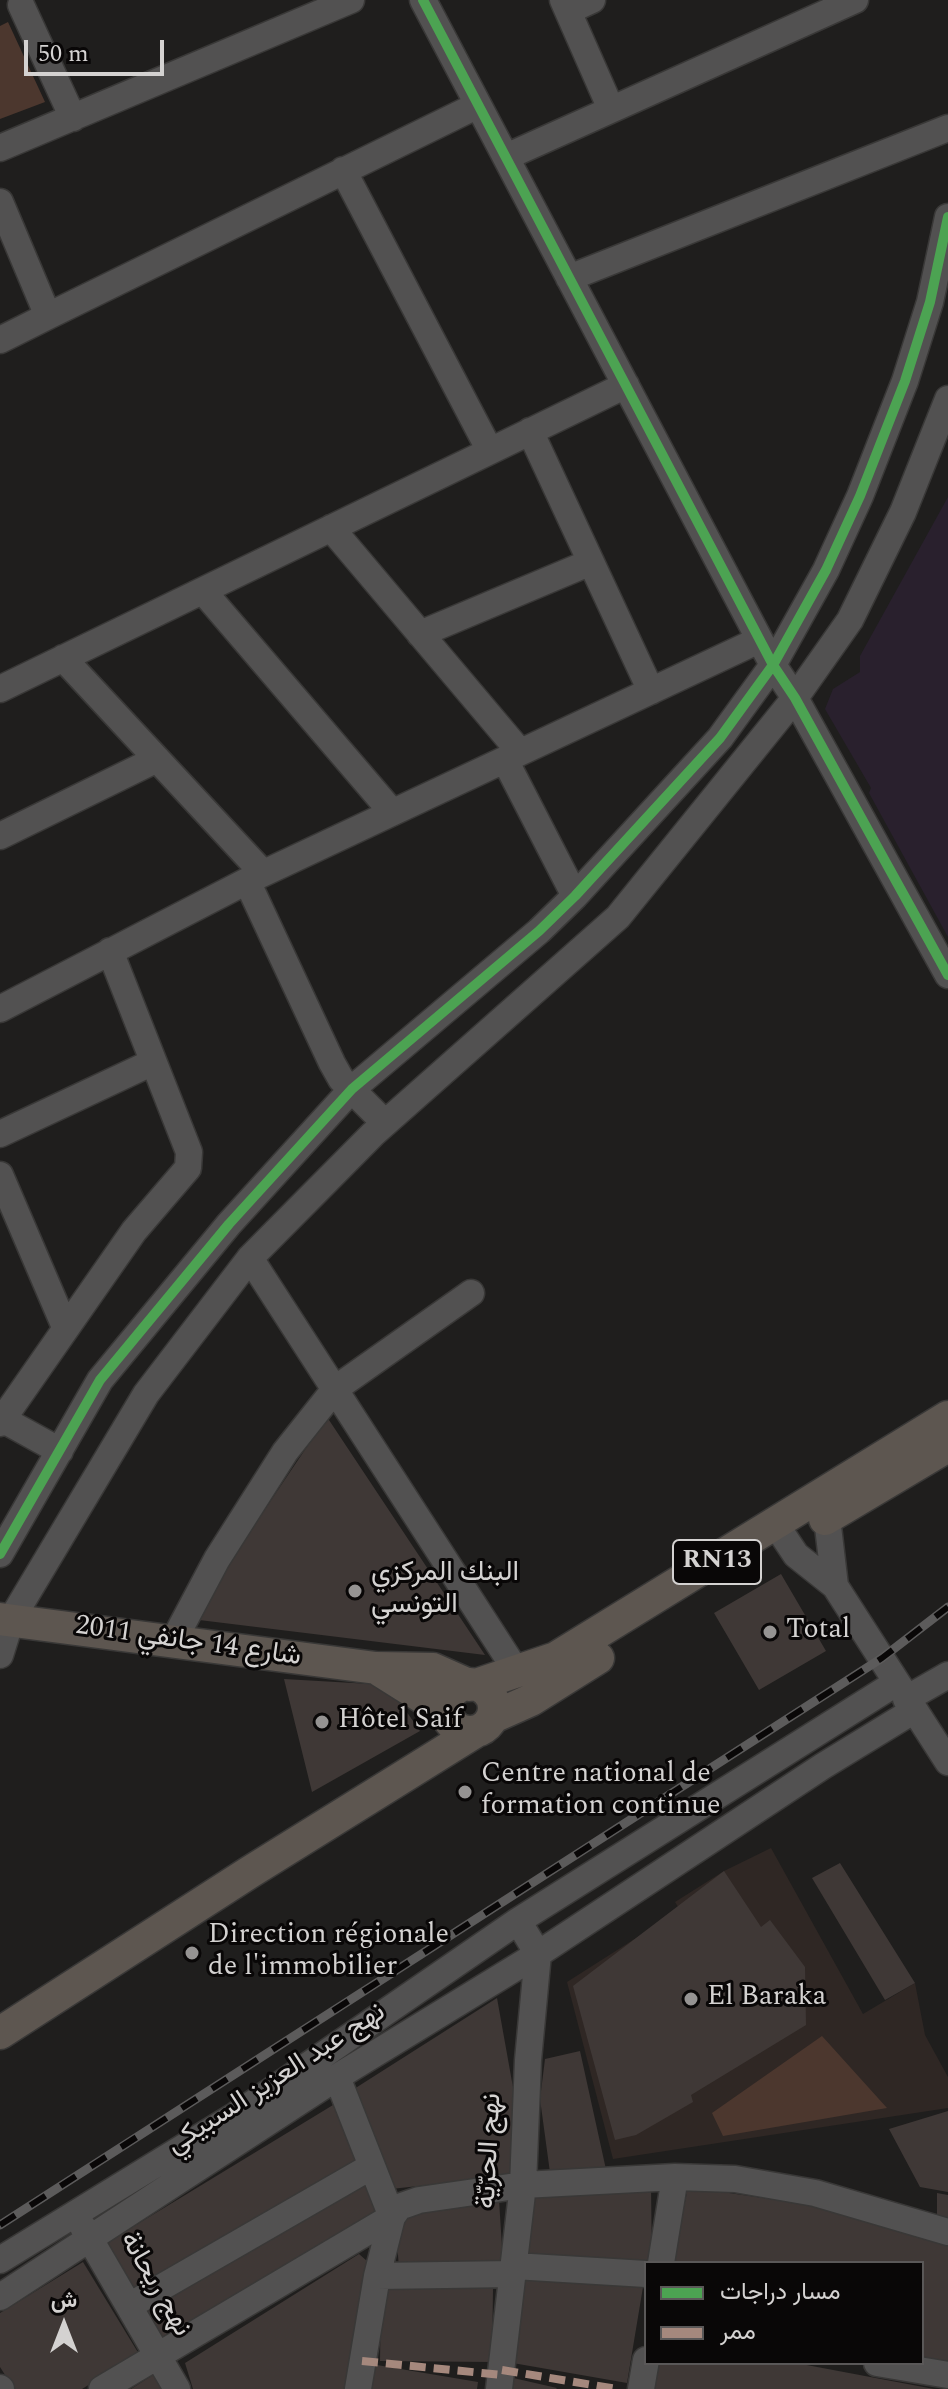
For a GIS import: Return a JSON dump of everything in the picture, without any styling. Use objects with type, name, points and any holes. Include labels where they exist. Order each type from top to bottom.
[{"type":"main road","name":"RN13","points":[[465,1720],[531,1700],[822,1508],[948,1417]]},
{"type":"main road","name":"RN13","points":[[822,1508],[948,1446]]},
{"type":"main road","name":"RN13","points":[[472,1685],[556,1658],[781,1534]]},
{"type":"main road","name":"شارع 14 جانفي 2011","points":[[6,1619],[376,1668],[433,1669],[472,1685]]},
{"type":"main road","name":"شارع 14 جانفي 2011","points":[[376,1668],[465,1720]]},
{"type":"main road","points":[[0,2033],[414,1769],[439,1741],[465,1720],[454,1690],[472,1685]]},
{"type":"street","points":[[0,148],[351,0]]},
{"type":"street","points":[[423,0],[759,640],[795,698],[948,975]]},
{"type":"street","points":[[506,157],[852,1]]},
{"type":"street","points":[[574,4],[611,109]]},
{"type":"street","points":[[17,7],[73,118]]},
{"type":"street","points":[[0,340],[478,105]]},
{"type":"street","points":[[569,278],[948,128]]},
{"type":"street","points":[[343,170],[490,451]]},
{"type":"street","points":[[0,202],[48,316]]},
{"type":"street","points":[[0,1554],[100,1380],[229,1224],[352,1089],[539,931],[575,896],[720,738],[773,665],[826,570],[860,496],[905,381],[930,302],[948,217]]},
{"type":"street","points":[[0,689],[626,385]]},
{"type":"street","points":[[0,1655],[6,1619],[146,1394],[250,1258],[385,1123],[618,917],[795,698],[850,620],[903,512],[948,399]]},
{"type":"street","points":[[530,431],[651,691]]},
{"type":"street","points":[[331,528],[420,634],[512,756],[575,896]]},
{"type":"street","points":[[420,634],[591,562]]},
{"type":"street","points":[[203,591],[392,812]]},
{"type":"street","points":[[0,1009],[255,877],[759,640]]},
{"type":"street","points":[[63,658],[157,759],[255,877],[332,1063],[385,1123]]},
{"type":"street","points":[[0,836],[157,759]]},
{"type":"street","points":[[60,1451],[1,1420],[134,1231],[188,1168],[189,1152],[151,1063],[110,951]]},
{"type":"street","points":[[0,1134],[151,1063]]},
{"type":"street","points":[[0,1175],[65,1327]]},
{"type":"street","points":[[250,1258],[517,1672]]},
{"type":"street","points":[[174,1640],[234,1532],[285,1452],[335,1389],[471,1293]]},
{"type":"street","points":[[822,1508],[835,1586]]},
{"type":"street","points":[[781,1534],[811,1568],[835,1586],[948,1762]]},
{"type":"street","name":"نهج عبد العزيز السبيكي","points":[[0,2260],[236,2115],[518,1921],[948,1675]]},
{"type":"street","name":"نهج عبد العزيز السبيكي","points":[[0,2297],[91,2241],[337,2077],[538,1954],[823,1766],[905,1698]]},
{"type":"street","points":[[518,1921],[538,1954]]},
{"type":"street","name":"نهج الحرّيّة","points":[[499,2389],[523,2185],[528,2060],[538,1954]]},
{"type":"street","points":[[337,2077],[392,2217]]},
{"type":"street","points":[[129,2306],[372,2166]]},
{"type":"street","points":[[661,2261],[675,2177]]},
{"type":"street","points":[[358,2389],[377,2276],[392,2217],[399,2207],[408,2203],[523,2185],[675,2177],[735,2179],[815,2193],[948,2232]]},
{"type":"street","name":"نهج ريحانة","points":[[75,2213],[177,2389]]},
{"type":"street","points":[[102,2389],[392,2217]]},
{"type":"street","points":[[377,2276],[514,2270],[644,2274]]},
{"type":"street","points":[[641,2389],[645,2365]]},
{"type":"street","points":[[889,2365],[948,2375]]},
{"type":"shaded area","points":[[8,22],[45,102],[0,119],[0,26]]},
{"type":"shaded area","points":[[948,497],[948,937],[869,793],[871,788],[825,709],[833,689],[860,672],[860,656]]},
{"type":"shaded area","points":[[771,1848],[863,2014],[915,1983],[925,2035],[948,2077],[948,2108],[613,2159],[567,1982],[680,1910],[675,1902],[724,1871]]},
{"type":"shaded area","points":[[822,2036],[887,2108],[723,2136],[712,2113]]},
{"type":"building","points":[[327,1417],[485,1655],[191,1619]]},
{"type":"building","points":[[781,1574],[826,1651],[759,1690],[714,1613]]},
{"type":"building","points":[[284,1679],[388,1685],[420,1731],[312,1792]]},
{"type":"building","points":[[840,1863],[915,1983],[885,2000],[812,1878]]},
{"type":"building","name":"El Baraka","points":[[724,1871],[761,1927],[770,1920],[805,1967],[806,2025],[691,2095],[693,2102],[636,2135],[615,2140],[573,1986]]},
{"type":"building","points":[[497,1998],[514,2093],[510,2176],[382,2190],[354,2089]]},
{"type":"building","points":[[580,2051],[607,2174],[551,2180],[540,2099],[545,2059]]},
{"type":"building","points":[[333,2105],[363,2163],[139,2297],[103,2245]]},
{"type":"building","points":[[948,2111],[948,2192],[920,2187],[889,2129]]},
{"type":"building","points":[[366,2176],[386,2211],[157,2340],[137,2305]]},
{"type":"building","points":[[651,2186],[652,2261],[529,2257],[527,2228],[534,2189]]},
{"type":"building","points":[[688,2187],[825,2207],[948,2237],[948,2363],[924,2359],[924,2261],[673,2261]]},
{"type":"building","points":[[937,2193],[948,2195],[948,2221],[937,2218]]},
{"type":"building","points":[[499,2200],[503,2262],[399,2269],[395,2213]]},
{"type":"building","points":[[359,2254],[367,2261],[344,2389],[193,2389],[185,2363]]},
{"type":"building","points":[[83,2262],[139,2354],[82,2389],[14,2389],[0,2367],[0,2313]]},
{"type":"building","points":[[523,2270],[643,2287],[627,2383],[507,2362]]},
{"type":"building","points":[[381,2288],[493,2289],[492,2362],[380,2361]]},
{"type":"building","points":[[371,2364],[478,2382],[477,2389],[367,2389]]},
{"type":"building","points":[[659,2365],[807,2365],[934,2389],[654,2389]]},
{"type":"building","points":[[156,2373],[166,2389],[131,2389]]},
{"type":"building","points":[[509,2377],[557,2388],[506,2389]]},
{"type":"railway","points":[[0,2225],[882,1658],[948,1607]]},
{"type":"marked path","points":[[362,2361],[502,2375]]},
{"type":"marked path","points":[[502,2370],[617,2389]]},
{"type":"cycle path","points":[[423,0],[773,665],[795,698],[948,975]]},
{"type":"cycle path","points":[[0,1554],[100,1380],[229,1224],[352,1089],[539,931],[575,896],[720,738],[773,665],[826,570],[860,496],[905,381],[930,302],[948,217]]},
{"type":"place","name":"البنك المركزي التونسي","points":[[355,1591]]},
{"type":"place","name":"Total","points":[[770,1632]]},
{"type":"place","name":"Hôtel Saif","points":[[322,1722]]},
{"type":"place","name":"Centre national de formation continue","points":[[465,1792]]},
{"type":"place","name":"Direction régionale de l'immobilier","points":[[192,1953]]},
{"type":"place","name":"El Baraka","points":[[691,1999]]}]
